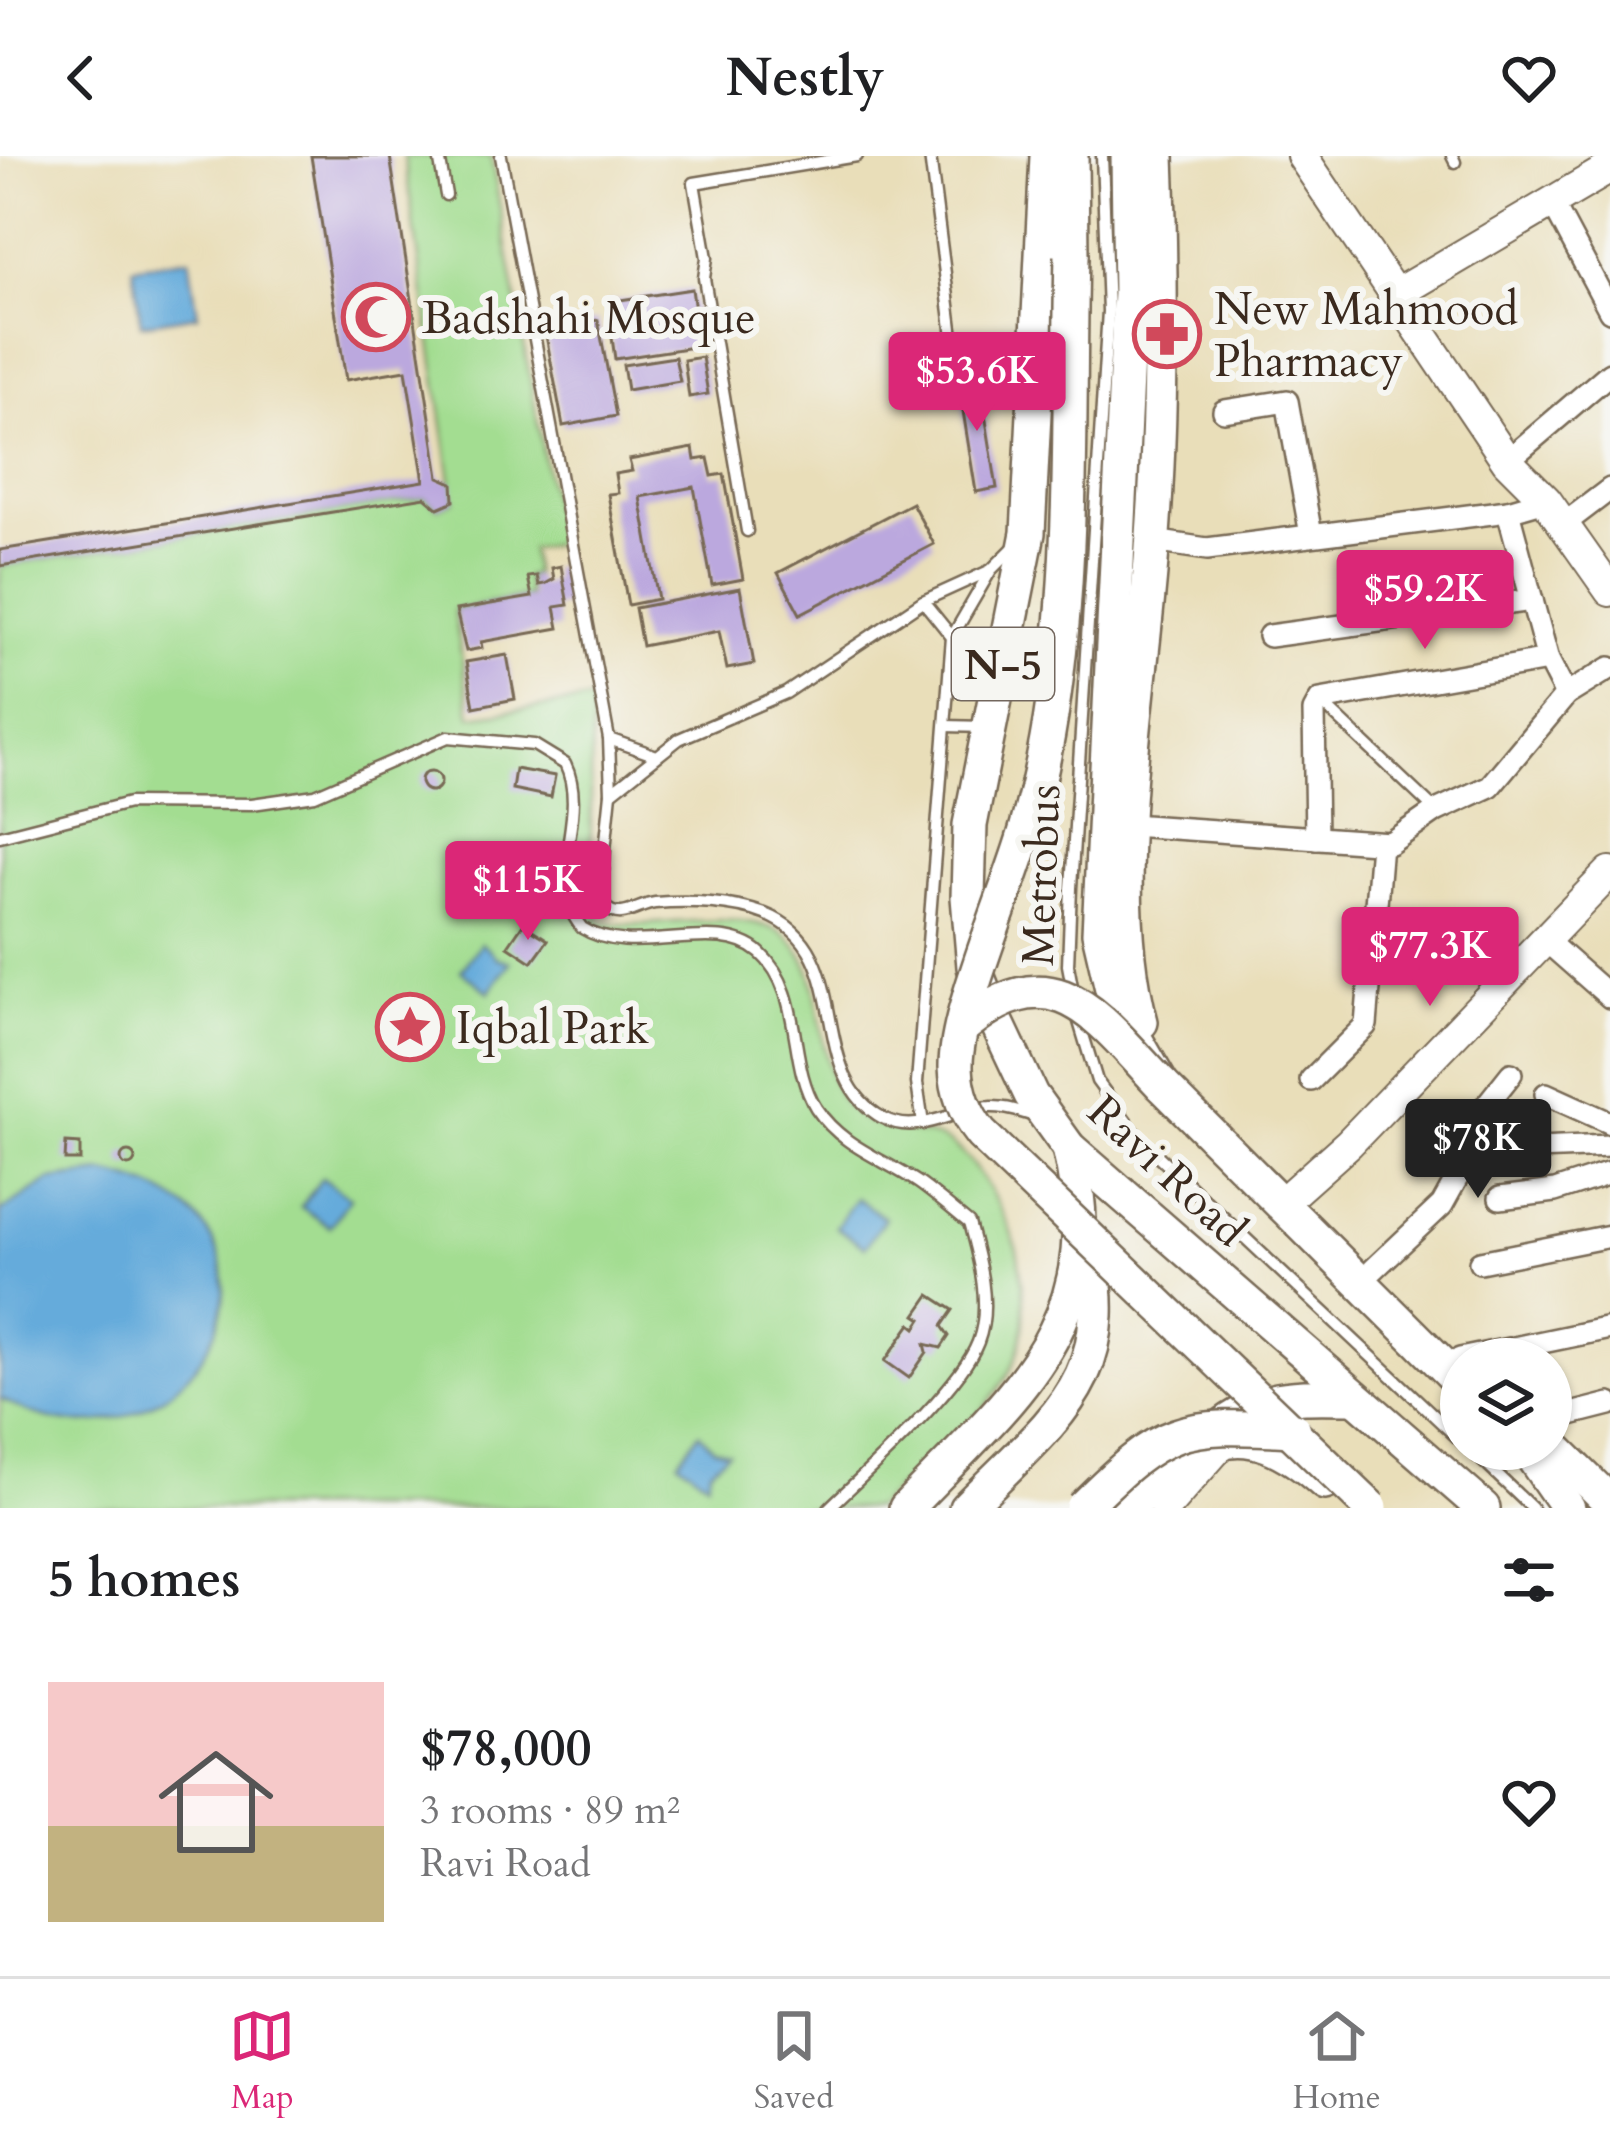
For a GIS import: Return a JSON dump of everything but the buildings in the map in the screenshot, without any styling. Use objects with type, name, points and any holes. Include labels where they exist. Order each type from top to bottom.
[{"type":"main road","name":"Ravi Road","points":[[1047,156],[1028,532],[970,824],[974,967],[1031,1094],[1059,1134],[1483,1508]]},
{"type":"main road","points":[[1071,156],[1063,565],[1052,703],[1028,824],[962,1027],[957,1078],[971,1122],[1371,1508]]},
{"type":"main road","name":"Ravi Road","points":[[1129,158],[1153,541],[1130,825],[1132,984],[1160,1060],[1440,1339]]},
{"type":"main road","points":[[1129,158],[1130,295],[1099,933],[1116,1006],[1162,1085]]},
{"type":"main road","points":[[962,1027],[1009,994],[1054,992],[1092,1012],[1440,1362]]},
{"type":"main road","points":[[906,1508],[1016,1392],[1055,1341],[1078,1246],[1080,1196],[1059,1134]]},
{"type":"main road","points":[[966,1508],[1051,1420],[1087,1373],[1099,1303],[1084,1227]]},
{"type":"main road","points":[[1129,1508],[1210,1445],[1239,1411],[1263,1400],[1352,1397]]},
{"type":"main road","points":[[1082,1508],[1131,1457],[1168,1436],[1216,1426],[1294,1430]]},
{"type":"main road","points":[[1210,1445],[1266,1443],[1296,1457],[1353,1508]]},
{"type":"main road","points":[[1572,1465],[1610,1502]]},
{"type":"main road","points":[[1537,1470],[1553,1503]]},
{"type":"street","points":[[1302,156],[1507,461],[1555,512],[1610,590]]},
{"type":"street","points":[[1393,296],[1610,168]]},
{"type":"street","points":[[1552,202],[1610,311]]},
{"type":"street","points":[[1507,461],[1610,374]]},
{"type":"street","points":[[1224,411],[1286,400],[1311,535]]},
{"type":"street","points":[[1153,541],[1207,549],[1508,511],[1555,512],[1610,490]]},
{"type":"street","points":[[1508,511],[1548,660],[1566,695]]},
{"type":"street","points":[[1269,636],[1532,600]]},
{"type":"street","points":[[1316,838],[1314,711],[1320,700],[1548,660]]},
{"type":"street","points":[[1130,825],[1390,843],[1436,811],[1490,786],[1566,695],[1610,668]]},
{"type":"street","points":[[1311,1080],[1366,1024],[1381,844]]},
{"type":"street","points":[[1294,1192],[1349,1143],[1610,872]]},
{"type":"street","points":[[1543,938],[1610,998]]},
{"type":"street","points":[[1373,1270],[1442,1205],[1478,1140],[1484,1108],[1511,1075]]},
{"type":"street","points":[[1546,1094],[1610,1123]]},
{"type":"street","points":[[1512,1150],[1610,1146]]},
{"type":"street","points":[[1500,1198],[1556,1191],[1610,1173]]},
{"type":"street","points":[[1480,1262],[1610,1236]]},
{"type":"street","points":[[1563,1338],[1610,1328]]},
{"type":"street","points":[[1572,1414],[1610,1404]]},
{"type":"street","points":[[1165,1508],[1210,1445]]},
{"type":"lane","points":[[439,156],[446,195]]},
{"type":"lane","points":[[501,156],[609,739],[611,793],[600,898],[604,907],[621,914],[649,903],[734,906],[790,926],[816,958],[841,1067],[854,1090],[884,1118],[923,1124],[985,1107],[1059,1134]]},
{"type":"lane","points":[[747,532],[704,278],[707,258],[694,183],[857,156]]},
{"type":"lane","points":[[930,156],[955,352]]},
{"type":"lane","name":"Metrobus","points":[[1129,158],[1108,311],[1068,965],[1082,1043],[1096,1081],[1138,1137],[1440,1421]]},
{"type":"lane","points":[[923,1124],[916,1083],[952,637],[991,570],[1028,532]]},
{"type":"lane","points":[[611,793],[654,754],[786,693],[923,601],[991,570]]},
{"type":"lane","points":[[923,601],[952,637]]},
{"type":"lane","points":[[1320,700],[1436,811]]},
{"type":"lane","points":[[946,725],[988,727]]},
{"type":"lane","points":[[0,836],[129,803],[299,799],[349,784],[419,745],[448,737],[534,746],[565,764],[575,797],[565,895],[582,928],[620,943],[708,939],[738,942],[759,952],[784,994],[812,1102],[829,1125],[861,1152],[917,1181],[969,1223],[983,1300],[979,1341],[958,1374],[829,1508]]},
{"type":"lane","points":[[609,739],[654,754]]},
{"type":"lane","points":[[1502,1470],[1553,1503]]},
{"type":"green space","name":"Iqbal Park","points":[[404,156],[491,156],[559,544],[530,549],[534,574],[526,576],[529,596],[454,610],[471,716],[592,700],[590,905],[602,922],[743,921],[783,934],[799,950],[810,972],[831,1077],[842,1099],[869,1122],[932,1136],[954,1146],[984,1181],[1015,1242],[1024,1312],[1012,1368],[980,1413],[875,1508],[0,1508],[0,566],[425,497],[438,508],[454,501]]},
{"type":"water","points":[[189,258],[198,315],[141,324],[133,267]]},
{"type":"water","points":[[481,943],[497,958],[510,962],[489,992],[461,971]]},
{"type":"water","points":[[103,1173],[175,1200],[214,1243],[224,1293],[210,1344],[176,1387],[127,1416],[67,1422],[0,1398],[0,1212],[50,1180]]},
{"type":"water","points":[[322,1178],[350,1198],[330,1227],[301,1207]]},
{"type":"water","points":[[856,1198],[885,1218],[865,1247],[836,1227]]},
{"type":"water","points":[[699,1433],[714,1448],[728,1452],[710,1469],[707,1482],[678,1461]]},
{"type":"place","name":"Badshahi Mosque","points":[[376,317]]},
{"type":"place","name":"New Mahmood Pharmacy","points":[[1167,334]]},
{"type":"place","name":"Iqbal Park","points":[[410,1027]]}]
